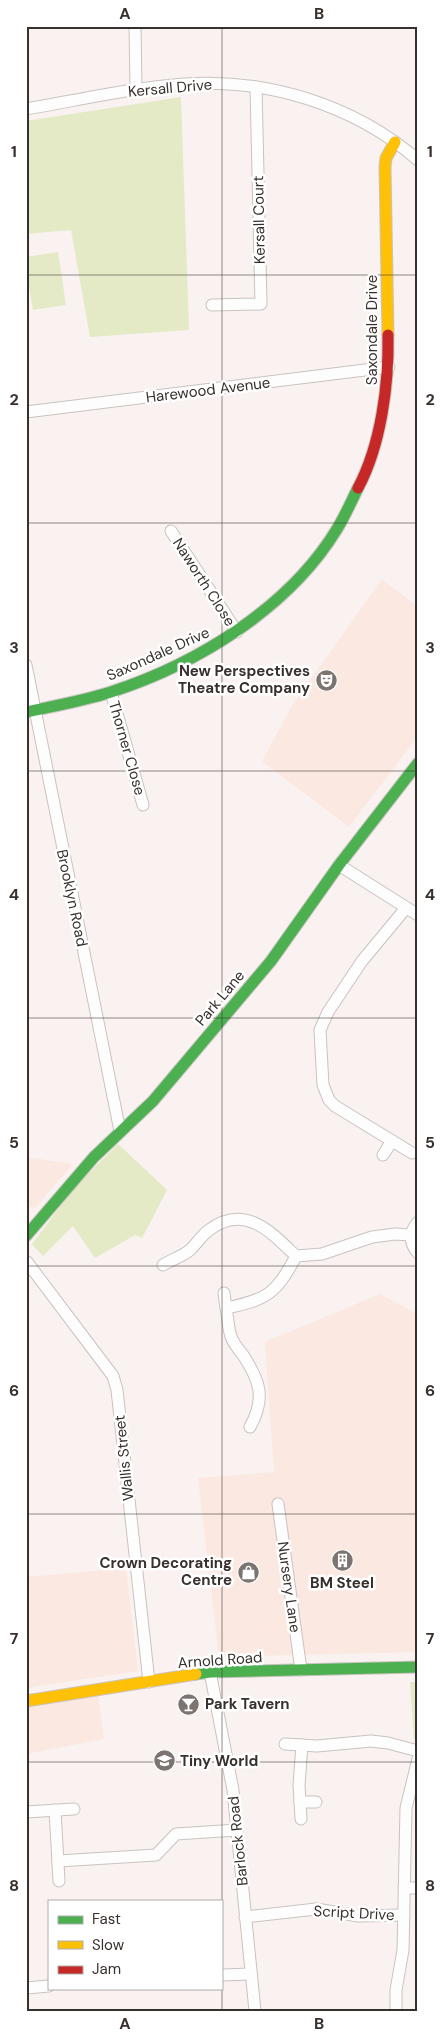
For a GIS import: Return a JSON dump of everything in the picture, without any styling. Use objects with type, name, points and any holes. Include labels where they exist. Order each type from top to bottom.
[{"type":"street","points":[[135,26],[136,90]]},
{"type":"street","name":"Kersall Drive","points":[[26,109],[136,90],[186,84],[256,87],[285,92],[318,102],[372,126],[418,160]]},
{"type":"street","name":"Kersall Court","points":[[212,305],[261,304],[256,87]]},
{"type":"street","name":"Saxondale Drive","points":[[30,711],[110,692],[177,665],[237,632],[268,610],[296,583],[323,550],[357,492],[369,463],[383,411],[389,367],[385,167],[386,158],[395,142]]},
{"type":"street","name":"Harewood Avenue","points":[[26,412],[389,367]]},
{"type":"street","name":"Naworth Close","points":[[171,531],[237,632]]},
{"type":"street","name":"Brooklyn Road","points":[[26,665],[30,711],[120,1132]]},
{"type":"street","name":"Thorner Close","points":[[110,692],[143,805]]},
{"type":"street","name":"Park Lane","points":[[26,1236],[94,1157],[153,1101],[271,960],[303,918],[339,865],[413,778],[418,762]]},
{"type":"street","points":[[339,865],[418,915]]},
{"type":"street","points":[[406,908],[362,961],[328,1012],[320,1030],[323,1085],[329,1100],[335,1106],[412,1153]]},
{"type":"street","points":[[383,1155],[392,1141]]},
{"type":"street","points":[[163,1265],[189,1251],[209,1230],[237,1218],[246,1219],[264,1227],[296,1256],[322,1254],[372,1237],[395,1234],[411,1235]]},
{"type":"street","points":[[418,1222],[411,1235],[411,1242],[418,1253]]},
{"type":"street","points":[[226,1308],[251,1303],[269,1294],[284,1280],[296,1256]]},
{"type":"street","name":"Wallis Street","points":[[29,1259],[113,1376],[149,1682]]},
{"type":"street","points":[[224,1292],[232,1338],[253,1371],[258,1384],[260,1399],[258,1412],[250,1427]]},
{"type":"street","name":"Nursery Lane","points":[[278,1504],[301,1670]]},
{"type":"street","name":"Arnold Road","points":[[26,1701],[210,1672],[418,1667]]},
{"type":"street","name":"Barlock Road","points":[[210,1672],[227,1752],[237,1830],[255,2011]]},
{"type":"street","points":[[286,1744],[317,1746],[371,1741],[388,1743],[418,1751]]},
{"type":"street","points":[[301,1819],[299,1785],[302,1745]]},
{"type":"street","points":[[396,2011],[396,1990],[403,1950],[406,1808],[418,1759]]},
{"type":"street","points":[[300,1802],[316,1802]]},
{"type":"street","points":[[26,1812],[74,1809]]},
{"type":"street","points":[[55,1810],[59,1881]]},
{"type":"street","points":[[58,1861],[156,1855],[176,1834],[237,1830]]},
{"type":"street","points":[[404,1888],[418,1888]]},
{"type":"street","name":"Script Drive","points":[[245,1917],[316,1909],[359,1916],[404,1915]]},
{"type":"street","points":[[222,1976],[251,1974]]},
{"type":"street","points":[[26,1988],[48,1986]]},
{"type":"shaded area","points":[[382,579],[418,607],[418,736],[349,827],[262,761],[292,706]]},
{"type":"shaded area","points":[[26,1157],[73,1164],[35,1208],[26,1206]]},
{"type":"shaded area","points":[[380,1294],[418,1314],[418,1652],[219,1657],[198,1478],[274,1472],[265,1342]]},
{"type":"shaded area","points":[[126,1568],[138,1671],[26,1688],[26,1577]]},
{"type":"shaded area","points":[[98,1694],[104,1739],[26,1754],[26,1707]]},
{"type":"green space","points":[[181,97],[189,330],[90,337],[71,230],[26,234],[26,121]]},
{"type":"green space","points":[[58,252],[66,305],[33,310],[26,269],[26,257]]},
{"type":"green space","points":[[118,1144],[167,1190],[142,1238],[135,1235],[95,1258],[73,1226],[43,1256],[32,1244],[75,1187]]},
{"type":"green space","points":[[410,1682],[418,1682],[418,1740],[414,1739]]},
{"type":"traffic: fast","points":[[26,712],[90,698],[143,680],[176,666],[238,630],[294,584],[317,558],[340,524],[358,488]]},
{"type":"traffic: fast","points":[[26,1236],[94,1157],[153,1101],[271,961],[339,865],[418,763]]},
{"type":"traffic: fast","points":[[196,1674],[210,1672],[418,1667]]},
{"type":"traffic: slow","points":[[388,335],[385,167],[386,158],[395,142]]},
{"type":"traffic: slow","points":[[26,1701],[196,1674]]},
{"type":"traffic: jam","points":[[358,488],[373,453],[382,414],[387,374],[388,335]]},
{"type":"place","name":"New Perspectives Theatre Company","points":[[326,680]]},
{"type":"place","name":"BM Steel","points":[[342,1560]]},
{"type":"place","name":"Crown Decorating Centre","points":[[248,1572]]},
{"type":"place","name":"Park Tavern","points":[[189,1704]]},
{"type":"place","name":"Tiny World","points":[[164,1761]]}]
